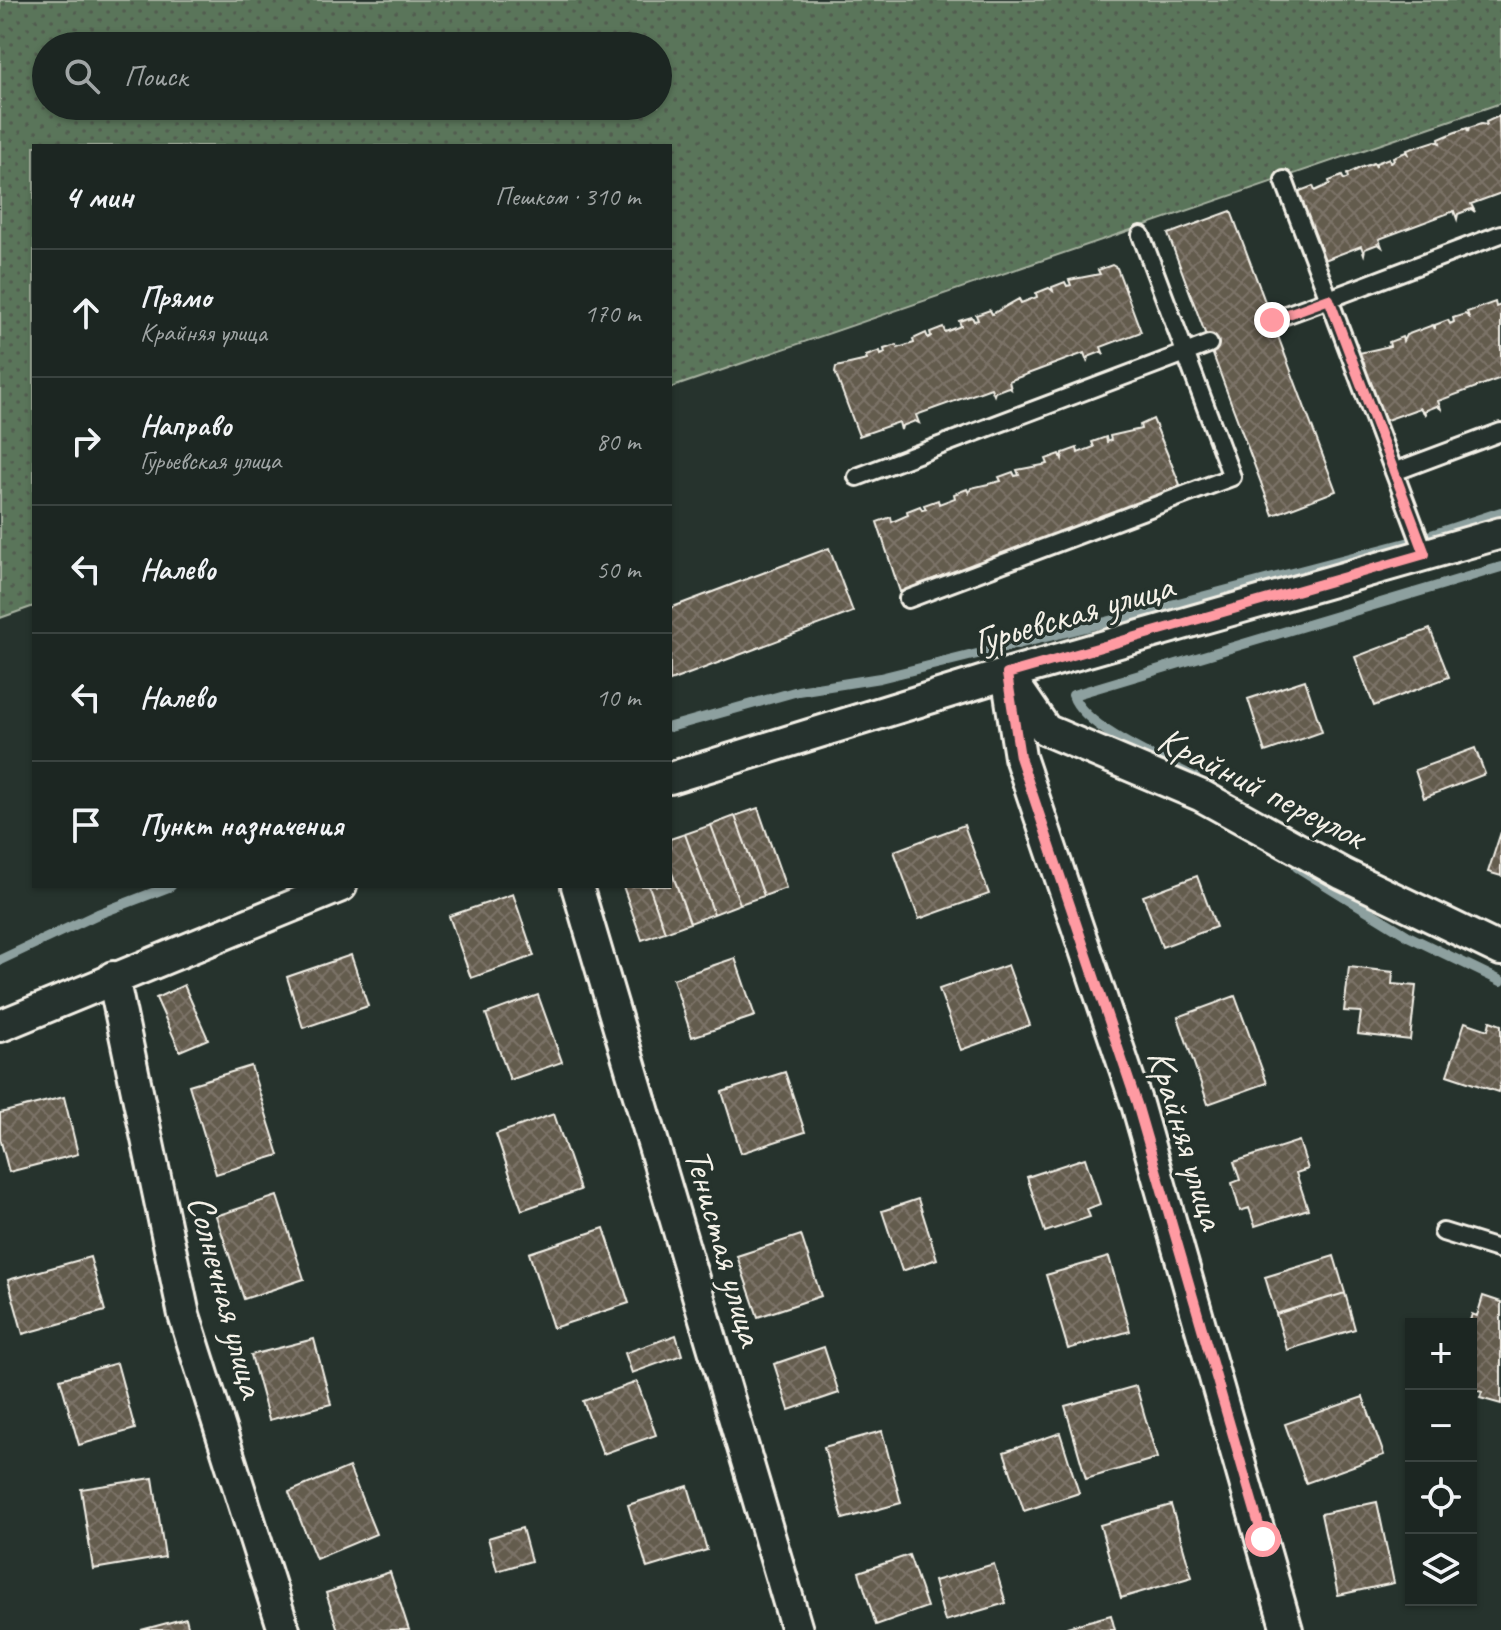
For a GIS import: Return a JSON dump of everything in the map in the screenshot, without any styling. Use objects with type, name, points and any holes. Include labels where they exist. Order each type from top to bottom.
[{"type":"street","name":"Гурьевская улица","points":[[672,777],[1007,674],[1501,533]]},
{"type":"street","name":"Крайний переулок","points":[[1007,674],[1046,730],[1202,796],[1343,874],[1501,950]]},
{"type":"street","name":"Крайняя улица","points":[[1007,674],[1020,757],[1137,1104],[1287,1630]]},
{"type":"street","points":[[0,1026],[336,888]]},
{"type":"street","name":"Тенистая улица","points":[[578,888],[797,1630]]},
{"type":"street","name":"Солнечная улица","points":[[113,977],[184,1315],[284,1630]]},
{"type":"lane","points":[[1284,180],[1425,553]]},
{"type":"lane","points":[[1272,320],[1501,234]]},
{"type":"lane","points":[[908,599],[1232,477],[1141,235]]},
{"type":"lane","points":[[857,477],[1209,344]]},
{"type":"lane","points":[[1394,472],[1501,432]]},
{"type":"lane","points":[[1443,1232],[1501,1250]]},
{"type":"green space","points":[[0,0],[1501,0],[1501,103],[672,387],[672,144],[32,144],[32,607],[0,618]]},
{"type":"building","points":[[1499,116],[1501,193],[1471,204],[1475,212],[1471,209],[1458,214],[1457,219],[1454,211],[1379,239],[1382,247],[1378,244],[1365,249],[1364,254],[1361,246],[1322,261],[1298,197],[1300,191],[1313,186],[1315,191],[1330,184],[1329,181],[1342,176],[1344,180],[1348,178],[1347,174],[1360,168],[1374,163],[1376,167],[1376,163],[1389,158],[1390,162],[1394,160],[1393,157],[1406,152],[1409,155],[1407,150],[1435,141],[1440,143],[1439,139],[1467,128],[1468,132],[1469,128],[1487,125],[1486,122]]},
{"type":"building","points":[[1231,211],[1336,491],[1273,515],[1168,234]]},
{"type":"building","points":[[1112,265],[1117,268],[1141,332],[1101,347],[1104,355],[1101,352],[1088,357],[1087,361],[1084,353],[1009,381],[1011,389],[1008,387],[994,395],[991,388],[916,415],[919,423],[915,421],[902,426],[901,430],[899,422],[859,436],[835,372],[836,367],[867,360],[866,356],[880,351],[881,355],[885,353],[884,349],[897,345],[898,348],[914,343],[913,339],[926,333],[928,338],[930,332],[943,327],[945,332],[961,326],[959,321],[972,317],[974,321],[978,320],[976,315],[990,310],[992,314],[1019,299],[1021,303],[1049,288],[1053,291],[1052,287],[1065,282],[1067,286],[1071,285],[1069,280],[1100,274],[1098,270]]},
{"type":"building","points":[[1495,302],[1496,307],[1501,305],[1501,378],[1438,401],[1441,409],[1437,406],[1424,411],[1426,415],[1420,408],[1381,422],[1358,358],[1359,353],[1390,346],[1389,342],[1402,337],[1403,341],[1406,335],[1433,325],[1435,329],[1435,325],[1448,320],[1450,324],[1454,322],[1453,318],[1465,314],[1469,317],[1467,312]]},
{"type":"building","points":[[1153,419],[1181,487],[1142,502],[1145,510],[1128,517],[1125,508],[1050,536],[1052,544],[1035,551],[1032,543],[957,571],[960,579],[942,585],[939,577],[900,592],[877,522],[891,517],[892,522],[908,515],[907,511],[920,506],[922,510],[926,509],[924,505],[938,500],[939,504],[967,489],[969,493],[971,488],[1001,481],[999,477],[1013,472],[1015,476],[1019,475],[1017,470],[1048,464],[1046,459],[1060,454],[1062,459],[1063,453],[1077,448],[1078,453],[1094,447],[1092,442],[1106,437],[1107,442],[1111,440],[1110,436],[1141,429],[1140,425]]},
{"type":"building","points":[[829,548],[853,612],[672,680],[672,607]]},
{"type":"building","points":[[1430,629],[1449,677],[1374,706],[1355,657]]},
{"type":"building","points":[[1305,680],[1322,732],[1265,752],[1248,699]]},
{"type":"building","points":[[1475,748],[1485,774],[1424,798],[1415,770]]},
{"type":"building","points":[[758,808],[786,888],[764,896],[735,816]]},
{"type":"building","points":[[735,816],[764,896],[740,904],[711,825]]},
{"type":"building","points":[[711,825],[740,904],[714,914],[685,834]]},
{"type":"building","points":[[964,825],[989,894],[919,919],[894,851]]},
{"type":"building","points":[[1501,832],[1501,876],[1488,872]]},
{"type":"building","points":[[685,834],[714,914],[690,923],[672,873],[672,838]]},
{"type":"building","points":[[672,873],[690,923],[665,932],[650,888],[672,888]]},
{"type":"building","points":[[1197,876],[1216,927],[1162,947],[1143,896]]},
{"type":"building","points":[[624,888],[650,888],[665,932],[642,940]]},
{"type":"building","points":[[513,894],[534,956],[471,978],[449,916]]},
{"type":"building","points":[[351,955],[368,1006],[303,1028],[287,977]]},
{"type":"building","points":[[735,958],[755,1016],[692,1037],[673,979]]},
{"type":"building","points":[[1008,965],[1030,1025],[961,1050],[939,989]]},
{"type":"building","points":[[1349,967],[1393,972],[1392,984],[1416,986],[1410,1040],[1358,1034],[1361,1012],[1344,1011]]},
{"type":"building","points":[[184,985],[208,1039],[180,1051],[156,998]]},
{"type":"building","points":[[538,995],[562,1062],[510,1080],[486,1014]]},
{"type":"building","points":[[1235,996],[1267,1083],[1208,1104],[1178,1017]]},
{"type":"building","points":[[1490,1021],[1501,1025],[1501,1082],[1498,1092],[1447,1075],[1465,1022],[1488,1030]]},
{"type":"building","points":[[251,1066],[279,1155],[216,1174],[189,1085]]},
{"type":"building","points":[[785,1072],[805,1132],[741,1153],[722,1092]]},
{"type":"building","points":[[64,1097],[78,1154],[9,1172],[0,1138],[0,1113]]},
{"type":"building","points":[[554,1114],[580,1190],[522,1210],[496,1134]]},
{"type":"building","points":[[1299,1141],[1308,1169],[1296,1173],[1308,1209],[1255,1226],[1249,1208],[1240,1211],[1232,1183],[1240,1180],[1234,1162]]},
{"type":"building","points":[[1085,1158],[1100,1204],[1087,1209],[1090,1217],[1045,1232],[1027,1177]]},
{"type":"building","points":[[277,1196],[304,1279],[244,1299],[216,1216]]},
{"type":"building","points":[[918,1199],[937,1259],[902,1271],[882,1211]]},
{"type":"building","points":[[604,1228],[629,1303],[553,1328],[529,1253]]},
{"type":"building","points":[[801,1235],[821,1296],[758,1317],[737,1256]]},
{"type":"building","points":[[1334,1256],[1345,1293],[1276,1314],[1265,1277]]},
{"type":"building","points":[[90,1257],[105,1311],[23,1334],[8,1280]]},
{"type":"building","points":[[1109,1257],[1130,1331],[1068,1349],[1046,1275]]},
{"type":"building","points":[[1345,1293],[1355,1329],[1287,1350],[1276,1314]]},
{"type":"building","points":[[1483,1296],[1501,1302],[1501,1404],[1480,1398],[1482,1392],[1477,1391],[1477,1318],[1471,1318],[1472,1314],[1477,1316]]},
{"type":"building","points":[[676,1335],[682,1355],[632,1373],[625,1353]]},
{"type":"building","points":[[314,1339],[331,1404],[269,1420],[251,1355]]},
{"type":"building","points":[[824,1347],[839,1393],[789,1410],[774,1364]]},
{"type":"building","points":[[117,1363],[135,1429],[79,1445],[60,1379]]},
{"type":"building","points":[[637,1382],[656,1435],[603,1454],[583,1401]]},
{"type":"building","points":[[1136,1386],[1157,1458],[1086,1479],[1065,1406]]},
{"type":"building","points":[[1363,1397],[1384,1455],[1306,1483],[1285,1424]]},
{"type":"building","points":[[882,1431],[901,1503],[843,1519],[824,1447]]},
{"type":"building","points":[[1060,1433],[1079,1493],[1024,1511],[1004,1452]]},
{"type":"building","points":[[349,1467],[376,1534],[316,1559],[289,1492]]},
{"type":"building","points":[[153,1478],[165,1557],[93,1569],[81,1489]]},
{"type":"building","points":[[688,1486],[707,1550],[647,1568],[628,1505]]},
{"type":"building","points":[[1377,1502],[1394,1583],[1338,1595],[1321,1514]]},
{"type":"building","points":[[1171,1505],[1192,1577],[1121,1598],[1100,1525]]},
{"type":"building","points":[[522,1528],[531,1561],[497,1571],[488,1538]]},
{"type":"building","points":[[909,1555],[927,1607],[876,1625],[859,1572]]},
{"type":"building","points":[[994,1564],[1006,1603],[945,1621],[934,1581]]},
{"type":"building","points":[[390,1572],[409,1630],[338,1630],[326,1593]]},
{"type":"building","points":[[1111,1615],[1115,1630],[1068,1630],[1067,1627]]},
{"type":"building","points":[[186,1618],[189,1630],[141,1630]]},
{"type":"waterway","points":[[672,726],[798,691],[880,678],[1118,619],[1410,542],[1501,512]]},
{"type":"waterway","points":[[1196,778],[1108,732],[1092,720],[1073,695],[1501,567]]},
{"type":"waterway","points":[[1297,867],[1410,937],[1501,981]]},
{"type":"waterway","points":[[0,960],[98,914],[166,888]]},
{"type":"route","points":[[1263,1539],[1137,1104],[1020,757],[1007,674],[1425,554],[1329,299],[1272,320]]}]
